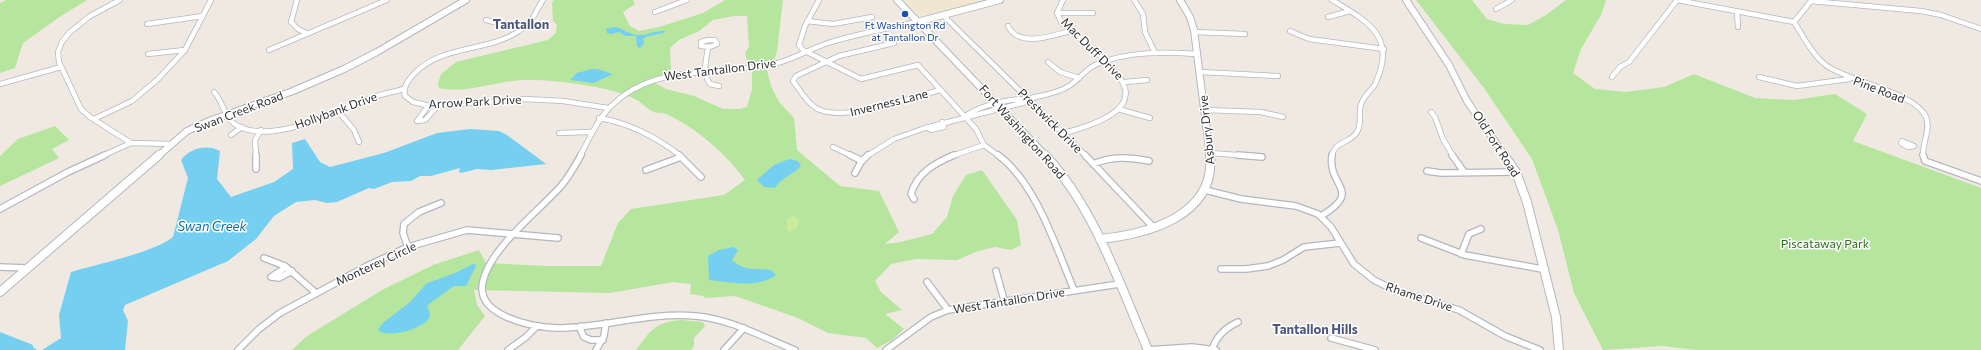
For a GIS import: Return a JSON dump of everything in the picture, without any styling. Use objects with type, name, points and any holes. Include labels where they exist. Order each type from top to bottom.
[{"type":"main road","name":"Swan Creek Road","points":[[0,292],[171,144],[193,128],[293,91],[346,68],[466,0]]},
{"type":"main road","name":"Fort Washington Road","points":[[896,0],[1063,176],[1080,201],[1100,239],[1148,350]]},
{"type":"main road","points":[[917,22],[1000,0]]},
{"type":"main road","name":"Asbury Drive","points":[[1100,239],[1127,236],[1154,228],[1170,221],[1196,203],[1205,190],[1211,174],[1205,110],[1194,32],[1190,16],[1180,0]]},
{"type":"main road","name":"Old Fort Road","points":[[1406,0],[1449,65],[1467,101],[1516,172],[1527,202],[1542,269],[1556,317],[1559,350]]},
{"type":"street","points":[[120,0],[87,18],[67,36],[58,48],[57,54],[61,67],[81,110],[131,143]]},
{"type":"street","points":[[94,119],[142,94],[185,50],[211,0]]},
{"type":"street","points":[[297,0],[291,22],[298,29],[306,32]]},
{"type":"street","points":[[269,50],[306,32],[387,0]]},
{"type":"street","points":[[404,89],[418,70],[437,58],[459,49],[506,37],[522,29],[531,22],[543,0]]},
{"type":"street","points":[[655,12],[687,0]]},
{"type":"street","points":[[819,0],[807,21],[799,43],[806,52],[854,77],[862,79],[918,65],[980,135],[984,145],[1006,162],[1033,199],[1051,234],[1074,290]]},
{"type":"street","name":"Mac Duff Drive","points":[[1063,0],[1057,13],[1062,23],[1108,61],[1127,86],[1126,95],[1118,109],[1109,117],[1096,123],[1064,133]]},
{"type":"street","points":[[1134,0],[1143,14],[1145,32],[1155,53]]},
{"type":"street","points":[[1320,216],[1336,207],[1343,197],[1330,163],[1331,154],[1335,147],[1353,137],[1358,131],[1360,105],[1377,81],[1384,49],[1378,32],[1365,20],[1332,0]]},
{"type":"street","points":[[1496,9],[1512,0]]},
{"type":"street","points":[[1612,78],[1620,67],[1629,62],[1677,0],[1794,22],[1811,0],[1921,11],[1941,15],[1981,29]]},
{"type":"street","points":[[1328,17],[1350,11]]},
{"type":"street","points":[[1737,12],[1738,27]]},
{"type":"street","points":[[1057,13],[1093,14]]},
{"type":"street","points":[[147,24],[203,16]]},
{"type":"street","name":"Prestwick Drive","points":[[944,16],[1064,133],[1154,228]]},
{"type":"street","points":[[807,21],[833,24],[872,17]]},
{"type":"street","points":[[486,20],[522,29]]},
{"type":"street","name":"West Tantallon Drive","points":[[795,350],[744,328],[717,319],[683,316],[581,326],[537,326],[497,313],[486,304],[481,295],[480,287],[485,273],[501,249],[564,183],[575,166],[599,118],[608,108],[625,94],[651,81],[677,74],[704,70],[768,65],[783,62],[830,43],[917,22]]},
{"type":"street","name":"Pine Road","points":[[1794,22],[1819,60],[1833,70],[1849,78],[1903,98],[1921,110],[1928,122],[1924,149]]},
{"type":"street","points":[[1008,26],[1009,30],[1014,35],[1029,39],[1045,38],[1070,31]]},
{"type":"street","points":[[1290,30],[1308,39],[1342,42],[1384,49]]},
{"type":"street","points":[[1194,32],[1245,34]]},
{"type":"street","name":"Inverness Lane","points":[[894,43],[839,56],[796,76],[793,80],[816,107],[828,113],[850,113],[940,90]]},
{"type":"street","points":[[708,48],[704,70],[708,82],[719,86]]},
{"type":"street","points":[[148,54],[185,50]]},
{"type":"street","points":[[855,173],[862,161],[896,140],[928,126],[964,116],[972,116],[999,107],[1026,102],[1028,99],[1068,87],[1088,68],[1108,61],[1155,53],[1197,54]]},
{"type":"street","points":[[1048,62],[1058,71],[1079,78]]},
{"type":"street","points":[[0,84],[61,67]]},
{"type":"street","points":[[1200,72],[1278,76]]},
{"type":"street","points":[[1759,77],[1797,86],[1849,78]]},
{"type":"street","points":[[1125,82],[1147,80]]},
{"type":"street","name":"Arrow Park Drive","points":[[404,89],[405,95],[410,100],[428,106],[437,107],[500,100],[534,99],[608,108]]},
{"type":"street","name":"Hollybank Drive","points":[[242,127],[261,130],[297,126],[376,96],[404,89]]},
{"type":"street","points":[[214,92],[219,95],[233,123],[242,127]]},
{"type":"street","points":[[428,106],[416,121],[426,120],[437,107]]},
{"type":"street","points":[[1118,109],[1150,118]]},
{"type":"street","points":[[1205,110],[1256,112],[1283,117]]},
{"type":"street","points":[[338,111],[350,124],[359,139],[359,142]]},
{"type":"street","points":[[1431,112],[1436,118],[1444,142],[1464,172]]},
{"type":"street","points":[[599,118],[613,119],[656,139],[681,157],[701,177]]},
{"type":"street","points":[[231,135],[242,127]]},
{"type":"street","points":[[256,169],[255,140],[261,130]]},
{"type":"street","points":[[559,133],[591,132]]},
{"type":"street","points":[[0,209],[52,180],[131,143],[171,144]]},
{"type":"street","points":[[914,199],[911,194],[914,185],[932,167],[953,155],[984,145]]},
{"type":"street","points":[[1914,146],[1924,149],[1922,158],[1924,161],[1981,181]]},
{"type":"street","points":[[833,147],[862,161]]},
{"type":"street","points":[[1210,153],[1262,157]]},
{"type":"street","points":[[646,170],[681,157]]},
{"type":"street","points":[[1092,164],[1103,159],[1116,157],[1149,161]]},
{"type":"street","points":[[1427,171],[1441,174],[1464,172],[1516,172]]},
{"type":"street","name":"Rhame Drive","points":[[1205,190],[1241,199],[1296,206],[1320,216],[1331,226],[1340,243],[1356,266],[1380,284],[1396,292],[1459,310],[1505,336],[1540,350]]},
{"type":"street","points":[[408,247],[403,233],[404,224],[419,212],[441,203]]},
{"type":"street","points":[[1461,254],[1467,235],[1474,230],[1481,229]]},
{"type":"street","name":"Monterey Circle","points":[[238,350],[269,320],[380,259],[408,247],[452,232],[467,230],[558,238]]},
{"type":"street","points":[[1421,238],[1461,254],[1486,260],[1542,269]]},
{"type":"street","points":[[1221,269],[1246,269],[1268,266],[1283,260],[1307,246],[1340,243]]},
{"type":"street","points":[[264,258],[286,267],[316,293]]},
{"type":"street","points":[[0,267],[28,268]]},
{"type":"street","points":[[286,267],[271,277],[279,278],[292,272]]},
{"type":"street","points":[[996,271],[1004,300]]},
{"type":"street","points":[[927,282],[948,310]]},
{"type":"street","name":"West Tantallon Drive","points":[[886,350],[932,317],[948,310],[1004,300],[1119,284]]},
{"type":"street","points":[[1148,350],[1184,347],[1213,350],[1214,342],[1220,333],[1238,322]]},
{"type":"street","points":[[596,350],[603,340],[606,323]]},
{"type":"street","points":[[508,350],[526,337],[537,326]]},
{"type":"street","points":[[581,326],[580,333],[583,337],[603,340]]},
{"type":"street","points":[[724,350],[744,328]]},
{"type":"street","points":[[1331,338],[1375,350]]},
{"type":"shaded area","points":[[903,0],[982,0],[985,3],[922,18]]},
{"type":"green space","points":[[6,0],[87,0],[61,16],[23,43],[15,68],[0,73],[0,3]]},
{"type":"green space","points":[[554,0],[633,0],[635,4],[623,12],[630,26],[639,31],[659,27],[703,13],[725,0],[783,0],[777,51],[774,60],[751,63],[747,60],[745,53],[749,47],[747,16],[734,16],[713,20],[699,31],[679,40],[670,48],[671,72],[648,79],[666,89],[694,96],[723,109],[740,109],[747,107],[752,89],[752,69],[766,67],[771,86],[779,102],[794,118],[797,150],[840,186],[879,191],[899,232],[885,244],[901,242],[932,234],[947,217],[953,196],[966,175],[982,170],[1017,220],[1021,245],[1011,250],[995,247],[978,251],[957,260],[916,259],[891,264],[875,281],[881,292],[902,310],[885,314],[904,329],[892,340],[877,348],[866,338],[828,333],[798,318],[735,296],[705,298],[703,296],[690,294],[691,284],[673,282],[610,293],[474,290],[477,305],[485,316],[458,350],[292,350],[307,336],[382,290],[433,265],[479,250],[486,263],[546,266],[601,266],[618,223],[631,209],[724,195],[745,180],[729,160],[710,142],[689,126],[666,114],[654,112],[637,100],[613,91],[582,84],[535,80],[513,81],[460,89],[439,88],[438,83],[441,74],[456,62],[548,40],[556,33],[557,25],[553,21],[552,3]]},
{"type":"green space","name":"Piscataway Park","points":[[1416,0],[1472,0],[1487,19],[1504,24],[1528,25],[1546,15],[1566,0],[1606,0],[1601,15],[1581,49],[1573,73],[1595,89],[1626,92],[1664,87],[1694,74],[1755,98],[1794,100],[1835,94],[1867,114],[1853,141],[1981,188],[1981,350],[1697,350],[1662,346],[1603,350],[1574,293],[1558,230],[1532,159],[1484,88]]},
{"type":"green space","points":[[55,126],[69,140],[52,149],[59,158],[0,186],[0,156],[18,139]]},
{"type":"green space","points":[[793,216],[800,220],[797,228],[789,232],[787,228],[787,219]]},
{"type":"green space","points":[[681,320],[703,322],[705,326],[694,338],[694,346],[691,350],[636,350],[654,328],[665,323]]},
{"type":"water","points":[[613,27],[637,35],[665,31],[663,33],[645,37],[643,39],[644,44],[640,48],[637,47],[636,36],[625,36],[619,32],[611,34],[607,33],[606,29]]},
{"type":"water","points":[[592,69],[613,74],[594,83],[570,80],[577,73]]},
{"type":"water","name":"Swan Creek","points":[[470,129],[499,131],[507,135],[546,164],[491,170],[477,169],[461,173],[459,172],[460,168],[431,176],[420,176],[411,181],[392,182],[374,189],[369,188],[337,202],[327,203],[315,200],[296,202],[274,216],[256,239],[228,261],[125,305],[123,310],[128,321],[125,350],[42,350],[61,338],[59,315],[71,272],[139,253],[164,243],[173,237],[188,178],[181,160],[194,150],[199,148],[210,148],[220,151],[217,179],[231,197],[274,182],[293,169],[292,143],[305,139],[320,162],[330,167],[384,153],[437,133]]},
{"type":"water","points":[[789,159],[798,161],[801,166],[782,180],[775,188],[764,187],[757,180],[774,165]]},
{"type":"water","points":[[734,247],[738,250],[732,260],[737,264],[751,269],[771,270],[776,275],[761,282],[744,284],[709,280],[708,256],[719,250]]},
{"type":"water","points":[[473,264],[476,266],[466,286],[454,286],[429,304],[427,306],[430,315],[429,318],[420,326],[405,332],[397,333],[383,333],[378,330],[383,323],[410,302],[427,283],[453,274]]},
{"type":"water","points":[[0,332],[33,345],[33,347],[37,350],[0,350]]},
{"type":"place","name":"Ft Washington Rd at Tantallon Dr","points":[[905,14]]},
{"type":"district","name":"Tantallon","points":[[521,25]]},
{"type":"district","name":"Tantallon Hills","points":[[1315,330]]}]
